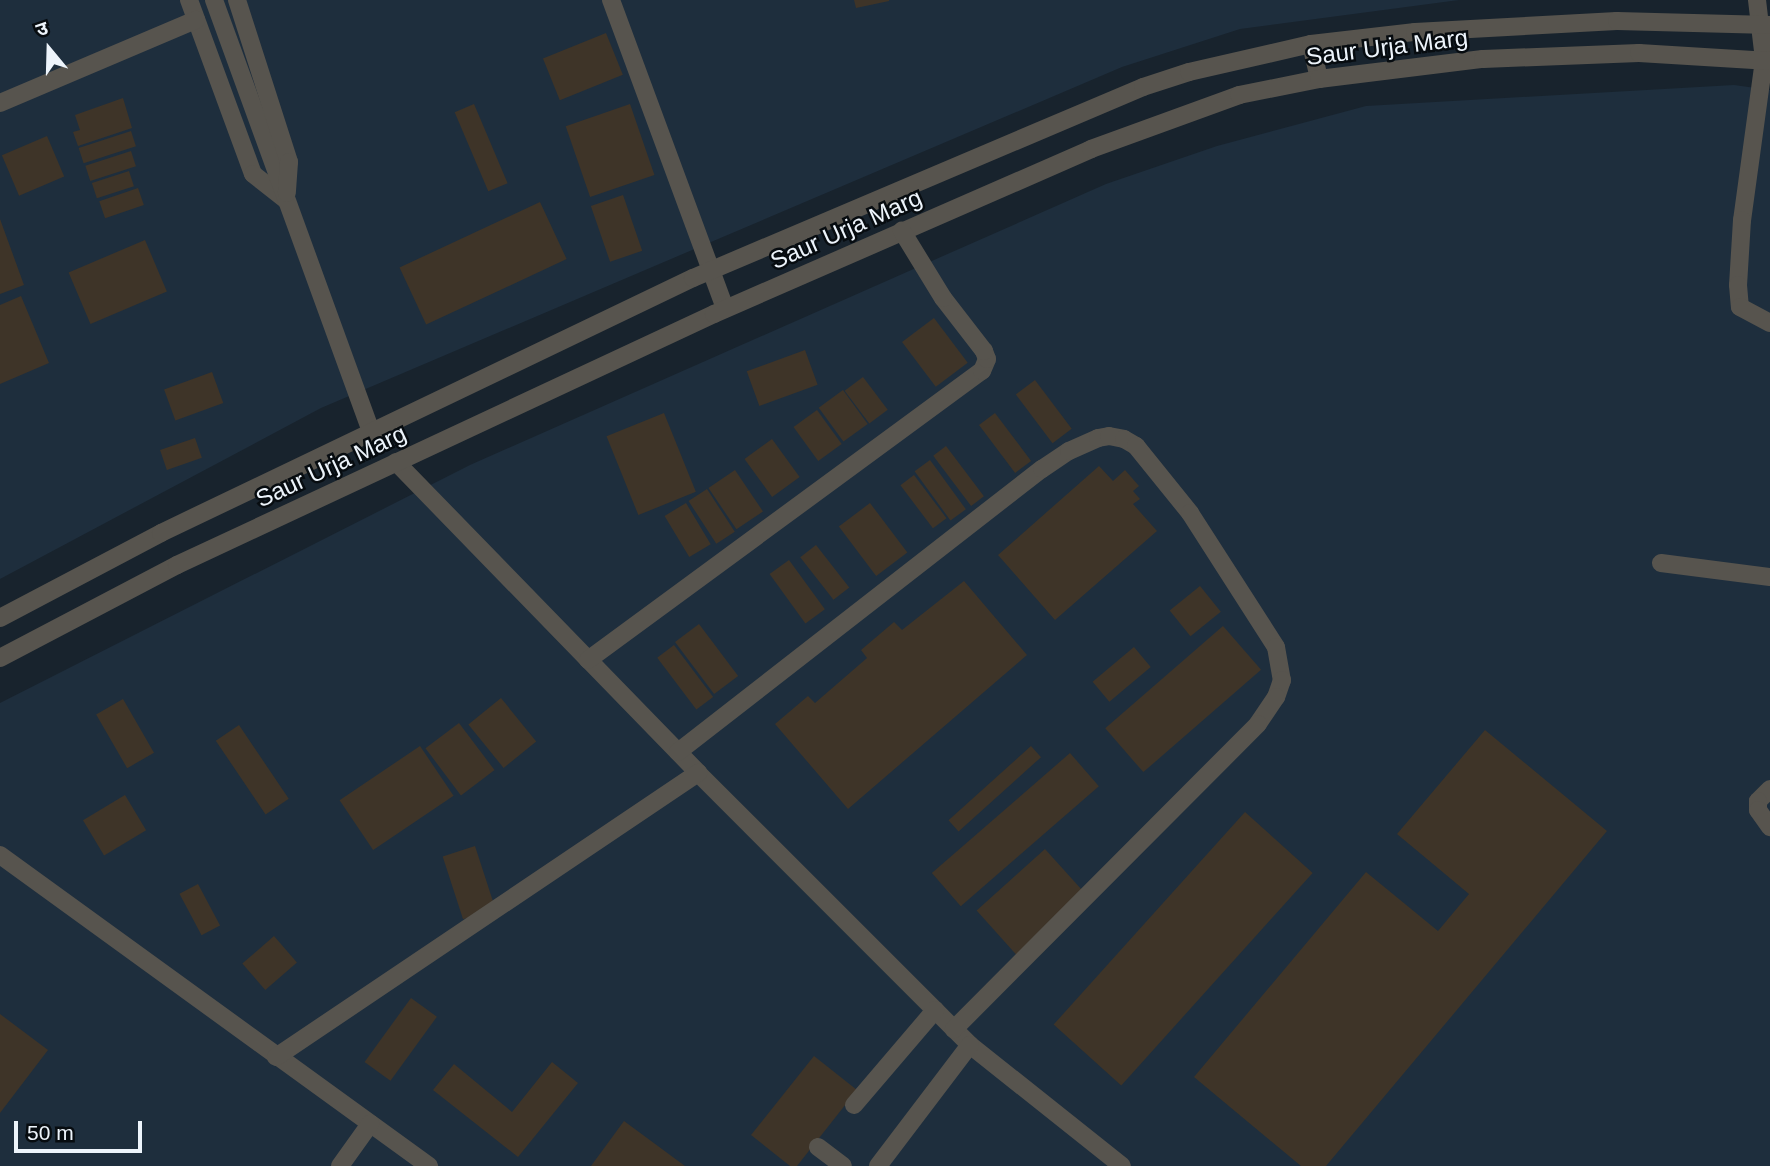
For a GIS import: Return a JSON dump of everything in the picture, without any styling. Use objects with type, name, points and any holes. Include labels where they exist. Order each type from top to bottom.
[{"type":"street","points":[[189,0],[253,174],[286,200]]},
{"type":"street","points":[[214,0],[371,431]]},
{"type":"street","points":[[237,0],[289,162],[286,200]]},
{"type":"street","points":[[611,0],[725,309]]},
{"type":"street","points":[[1757,0],[1765,24],[1767,60],[1742,220],[1738,285],[1740,307],[1770,323]]},
{"type":"street","points":[[0,103],[196,20]]},
{"type":"street","name":"Saur Urja Marg","points":[[0,618],[161,533],[711,271],[1143,88],[1237,58],[1311,44],[1415,32],[1555,23],[1765,24]]},
{"type":"street","points":[[1311,44],[1319,79]]},
{"type":"street","name":"Saur Urja Marg","points":[[0,658],[177,565],[725,309],[1091,149],[1226,100],[1319,79],[1483,60],[1639,53],[1767,60]]},
{"type":"street","points":[[588,660],[982,371],[987,359],[984,351],[943,298],[902,232]]},
{"type":"street","points":[[678,752],[1069,451],[1110,436],[1124,439],[1136,446],[1190,513],[1276,646],[1282,680],[1276,697],[1258,724],[954,1028]]},
{"type":"street","points":[[396,463],[698,773],[970,1045],[1122,1166]]},
{"type":"street","points":[[1661,563],[1770,577]]},
{"type":"street","points":[[276,1057],[698,773]]},
{"type":"street","points":[[1770,789],[1758,801],[1758,810],[1770,827]]},
{"type":"street","points":[[0,855],[429,1166]]},
{"type":"street","points":[[854,1105],[935,1010]]},
{"type":"street","points":[[878,1166],[970,1045]]},
{"type":"street","points":[[340,1166],[370,1124]]},
{"type":"street","points":[[817,1147],[843,1166]]},
{"type":"shaded area","points":[[0,0],[1459,0],[1240,29],[1122,67],[321,408],[0,579]]},
{"type":"shaded area","points":[[1734,85],[1770,90],[1770,1166],[0,1166],[0,703],[470,465],[1106,184],[1217,146],[1366,106]]},
{"type":"building","points":[[854,0],[889,0],[889,1],[856,8]]},
{"type":"building","points":[[606,33],[623,75],[560,100],[543,58]]},
{"type":"building","points":[[123,98],[132,128],[78,146],[73,132],[80,130],[75,115]]},
{"type":"building","points":[[474,104],[508,183],[488,191],[455,112]]},
{"type":"building","points":[[630,104],[654,175],[590,197],[566,126]]},
{"type":"building","points":[[131,131],[136,146],[84,163],[79,148]]},
{"type":"building","points":[[47,136],[64,177],[19,196],[2,155]]},
{"type":"building","points":[[131,151],[136,166],[90,181],[85,166]]},
{"type":"building","points":[[129,171],[134,186],[97,198],[92,183]]},
{"type":"building","points":[[138,188],[144,205],[105,218],[99,201]]},
{"type":"building","points":[[623,195],[642,251],[610,262],[591,206]]},
{"type":"building","points":[[540,202],[567,259],[426,325],[400,268]]},
{"type":"building","points":[[0,219],[24,285],[0,294]]},
{"type":"building","points":[[145,240],[167,292],[90,324],[69,272]]},
{"type":"building","points":[[21,296],[49,363],[0,384],[0,305]]},
{"type":"building","points":[[934,318],[968,363],[936,387],[902,342]]},
{"type":"building","points":[[805,350],[818,385],[759,406],[747,371]]},
{"type":"building","points":[[212,372],[223,403],[175,420],[164,389]]},
{"type":"building","points":[[863,377],[888,410],[869,424],[845,391]]},
{"type":"building","points":[[1035,380],[1072,429],[1053,443],[1016,394]]},
{"type":"building","points":[[843,390],[868,424],[843,442],[819,408]]},
{"type":"building","points":[[817,410],[842,444],[818,461],[794,427]]},
{"type":"building","points":[[664,413],[696,492],[638,515],[607,436]]},
{"type":"building","points":[[995,413],[1031,461],[1015,473],[979,425]]},
{"type":"building","points":[[195,438],[202,458],[167,470],[160,450]]},
{"type":"building","points":[[772,439],[800,477],[772,497],[744,459]]},
{"type":"building","points":[[946,446],[984,496],[971,506],[933,456]]},
{"type":"building","points":[[930,460],[966,509],[950,521],[915,471]]},
{"type":"building","points":[[1099,466],[1113,481],[1125,470],[1139,486],[1133,491],[1140,499],[1133,504],[1157,531],[1055,620],[998,555]]},
{"type":"building","points":[[735,470],[763,511],[736,529],[708,488]]},
{"type":"building","points":[[914,475],[946,518],[933,528],[900,485]]},
{"type":"building","points":[[707,489],[735,532],[716,544],[689,501]]},
{"type":"building","points":[[686,503],[711,544],[689,557],[665,516]]},
{"type":"building","points":[[870,503],[907,553],[876,576],[839,526]]},
{"type":"building","points":[[816,545],[849,588],[833,600],[800,557]]},
{"type":"building","points":[[789,560],[825,609],[805,623],[770,574]]},
{"type":"building","points":[[964,581],[1027,655],[848,809],[775,724],[808,696],[815,703],[867,658],[861,650],[894,622],[902,630]]},
{"type":"building","points":[[1200,586],[1221,612],[1190,636],[1170,611]]},
{"type":"building","points":[[699,624],[738,676],[714,694],[675,642]]},
{"type":"building","points":[[1223,626],[1261,670],[1143,772],[1105,728]]},
{"type":"building","points":[[674,645],[713,697],[696,710],[657,658]]},
{"type":"building","points":[[1134,647],[1151,667],[1109,702],[1093,682]]},
{"type":"building","points":[[501,698],[536,742],[504,768],[468,724]]},
{"type":"building","points":[[123,699],[154,753],[127,768],[96,714]]},
{"type":"building","points":[[459,723],[495,770],[461,795],[425,748]]},
{"type":"building","points":[[239,725],[289,799],[266,814],[216,741]]},
{"type":"building","points":[[1485,730],[1607,831],[1326,1166],[1301,1166],[1194,1077],[1366,872],[1438,931],[1469,894],[1397,834]]},
{"type":"building","points":[[420,746],[454,796],[373,850],[340,800]]},
{"type":"building","points":[[1031,746],[1041,757],[959,831],[949,820]]},
{"type":"building","points":[[1070,753],[1099,786],[961,906],[932,873]]},
{"type":"building","points":[[125,795],[146,830],[104,855],[83,820]]},
{"type":"building","points":[[1245,812],[1313,873],[1121,1085],[1054,1025]]},
{"type":"building","points":[[475,846],[495,909],[463,919],[443,857]]},
{"type":"building","points":[[1045,849],[1084,893],[1016,954],[977,911]]},
{"type":"building","points":[[198,884],[220,925],[202,935],[179,894]]},
{"type":"building","points":[[274,936],[297,962],[265,990],[242,964]]},
{"type":"building","points":[[411,998],[437,1017],[390,1081],[365,1062]]},
{"type":"building","points":[[0,1014],[48,1050],[0,1113]]},
{"type":"building","points":[[814,1056],[857,1090],[797,1166],[790,1166],[751,1135]]},
{"type":"building","points":[[552,1062],[578,1083],[518,1157],[433,1090],[454,1064],[512,1112]]},
{"type":"building","points":[[624,1121],[685,1166],[591,1166]]}]
